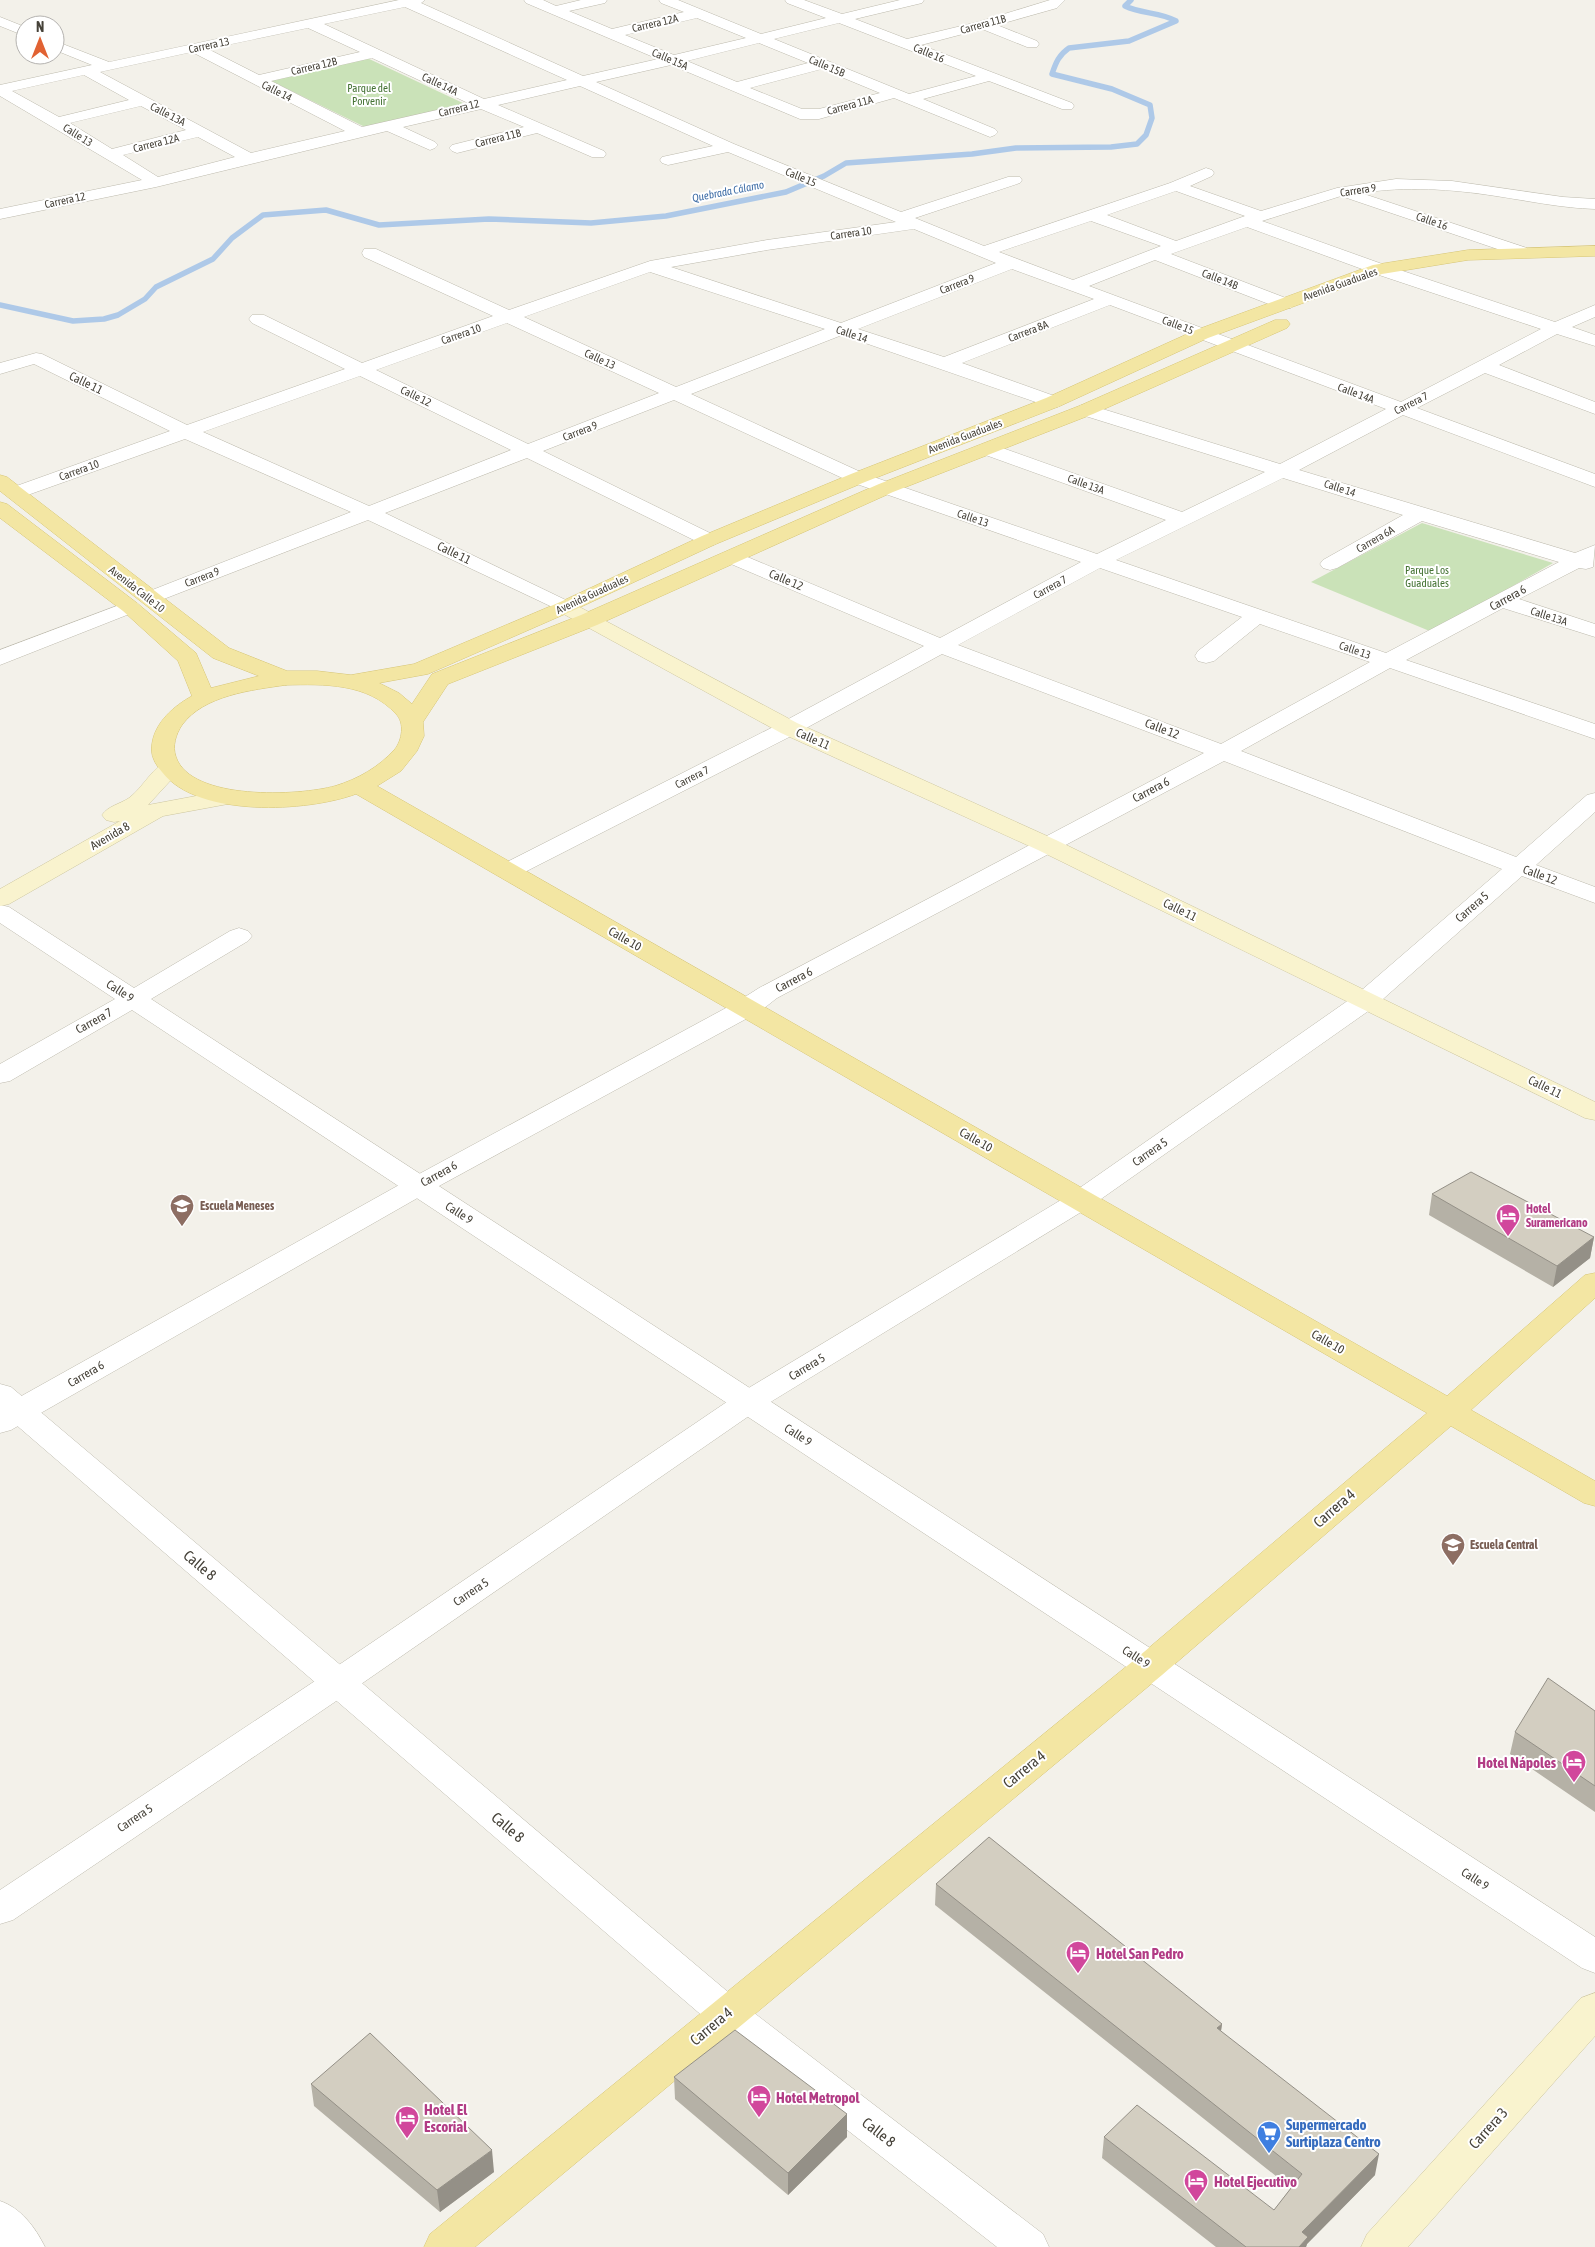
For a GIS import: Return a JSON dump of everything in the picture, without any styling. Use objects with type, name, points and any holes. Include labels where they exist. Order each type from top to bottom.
[{"type":"main road","name":"Avenida Guaduales","points":[[351,682],[420,669],[565,607],[709,540],[858,478],[1053,402],[1202,334],[1378,269],[1468,255],[1595,251]]},
{"type":"main road","name":"Avenida Guaduales","points":[[412,721],[440,679],[589,620],[886,488],[1086,410],[1230,345],[1367,289],[1409,279],[1469,270],[1546,262],[1595,261]]},
{"type":"main road","name":"Avenida Calle 10","points":[[7,487],[139,603],[188,658],[204,699]]},
{"type":"main road","name":"Avenida Calle 10","points":[[0,508],[139,603],[222,653],[286,678]]},
{"type":"main road","name":"Calle 11","points":[[565,607],[789,728],[1047,845],[1595,1112]]},
{"type":"main road","points":[[286,678],[330,679],[351,682],[373,689],[391,698],[405,709],[412,721],[413,738],[403,756],[385,772],[358,785],[328,794],[294,800],[260,801],[228,797],[192,785],[170,768],[162,754],[163,739],[171,724],[185,711],[204,699],[229,689],[256,682],[286,678]]},
{"type":"main road","name":"Avenida 8","points":[[0,878],[138,802],[170,768]]},
{"type":"main road","name":"Calle 10","points":[[358,785],[1595,1495]]},
{"type":"main road","name":"Avenida 8","points":[[0,899],[156,810],[228,797]]},
{"type":"main road","name":"Carrera 4","points":[[445,2247],[1150,1666],[1477,1389],[1595,1282]]},
{"type":"main road","name":"Carrera 3","points":[[1382,2247],[1595,2009]]},
{"type":"street","name":"Calle 15A","points":[[531,0],[800,114],[809,115]]},
{"type":"street","points":[[555,10],[600,0]]},
{"type":"street","name":"Calle 15B","points":[[666,0],[892,94],[990,132]]},
{"type":"street","name":"Calle 16","points":[[792,0],[1067,106]]},
{"type":"street","name":"Carrera 12","points":[[0,214],[156,182],[248,158],[672,60],[917,0]]},
{"type":"street","name":"Carrera 11B","points":[[906,44],[983,25],[1052,5],[1058,0]]},
{"type":"street","name":"Carrera 13","points":[[2,91],[107,66],[412,1]]},
{"type":"street","name":"Calle 15","points":[[412,1],[581,80],[797,176],[831,188],[1011,263],[1076,285],[1202,334]]},
{"type":"street","name":"Carrera 12A","points":[[610,34],[699,13]]},
{"type":"street","points":[[0,22],[15,28]]},
{"type":"street","name":"Calle 14A","points":[[310,23],[481,103],[598,154]]},
{"type":"street","points":[[983,25],[1032,44]]},
{"type":"street","points":[[65,48],[107,66]]},
{"type":"street","name":"Calle 14","points":[[195,48],[359,132]]},
{"type":"street","name":"Carrera 12B","points":[[256,80],[373,52]]},
{"type":"street","points":[[735,86],[822,64]]},
{"type":"street","name":"Calle 13A","points":[[87,71],[202,131],[248,158]]},
{"type":"street","points":[[907,99],[988,77]]},
{"type":"street","name":"Calle 13","points":[[2,91],[156,182]]},
{"type":"street","name":"Carrera 11A","points":[[809,115],[892,94]]},
{"type":"street","points":[[57,122],[142,101]]},
{"type":"street","points":[[388,126],[430,145]]},
{"type":"street","name":"Carrera 11B","points":[[457,148],[539,128]]},
{"type":"street","name":"Carrera 12A","points":[[110,154],[202,131]]},
{"type":"street","points":[[668,160],[729,147]]},
{"type":"street","points":[[983,252],[1206,174]]},
{"type":"street","name":"Carrera 10","points":[[7,487],[186,432],[650,266],[767,244],[910,221],[1014,180]]},
{"type":"street","name":"Carrera 9","points":[[1076,285],[1175,246],[1342,191],[1396,184],[1443,186],[1506,193],[1573,204],[1595,204]]},
{"type":"street","points":[[1176,186],[1378,269],[1595,340]]},
{"type":"street","name":"Calle 16","points":[[1342,191],[1521,252]]},
{"type":"street","points":[[1573,204],[1595,211]]},
{"type":"street","points":[[1091,215],[1175,246]]},
{"type":"street","name":"Calle 13","points":[[370,253],[858,478],[1595,732]]},
{"type":"street","name":"Calle 14B","points":[[1155,254],[1285,304]]},
{"type":"street","name":"Carrera 9","points":[[0,658],[1011,263]]},
{"type":"street","name":"Calle 14","points":[[650,266],[839,330],[945,363],[1053,402]]},
{"type":"street","name":"Carrera 8A","points":[[945,363],[1111,300]]},
{"type":"street","name":"Carrera 7","points":[[508,871],[789,728],[1098,561],[1284,470],[1558,327],[1595,310]]},
{"type":"street","name":"Calle 12","points":[[258,319],[709,540]]},
{"type":"street","name":"Calle 14A","points":[[1202,334],[1595,482]]},
{"type":"street","name":"Calle 11","points":[[0,369],[36,358],[186,432],[368,513],[565,607]]},
{"type":"street","points":[[1484,366],[1595,408]]},
{"type":"street","name":"Calle 14","points":[[1086,410],[1284,470],[1420,514],[1589,559]]},
{"type":"street","name":"Calle 13A","points":[[987,449],[1184,520]]},
{"type":"street","name":"Carrera 6A","points":[[1330,564],[1420,514]]},
{"type":"street","name":"Calle 12","points":[[731,557],[941,646],[1223,752],[1595,896]]},
{"type":"street","name":"Carrera 6","points":[[7,1409],[746,1008],[768,994],[1223,752],[1387,661],[1502,601],[1589,559]]},
{"type":"street","name":"Calle 13A","points":[[1502,601],[1595,631]]},
{"type":"street","points":[[1206,656],[1258,616]]},
{"type":"street","name":"Carrera 5","points":[[0,1909],[339,1682],[748,1402],[1081,1200],[1365,1001],[1595,800]]},
{"type":"street","name":"Calle 9","points":[[0,912],[1595,1957]]},
{"type":"street","name":"Carrera 7","points":[[0,1074],[133,999],[239,936]]},
{"type":"street","name":"Calle 8","points":[[7,1409],[339,1682],[727,2014],[1028,2247]]},
{"type":"street","points":[[0,2219],[24,2247]]},
{"type":"green space","name":"Parque del Porvenir","points":[[365,57],[465,104],[365,127],[269,80]]},
{"type":"green space","name":"Parque Los Guaduales","points":[[1422,523],[1553,563],[1432,632],[1311,582]]},
{"type":"building","points":[[1471,1172],[1594,1237],[1557,1266],[1432,1194]]},
{"type":"building","name":"Hotel Nápoles","points":[[1548,1678],[1595,1711],[1595,1786],[1515,1732]]},
{"type":"building","points":[[989,1837],[1222,2024],[1217,2028],[1379,2154],[1302,2232],[1308,2237],[1299,2247],[1246,2247],[1104,2137],[1137,2105],[1274,2210],[1302,2174],[936,1884]]},
{"type":"building","name":"Hotel Metropol","points":[[735,2030],[847,2114],[788,2173],[674,2077]]},
{"type":"building","name":"Hotel El Escorial","points":[[370,2033],[492,2150],[437,2190],[311,2084]]},
{"type":"waterway","name":"Quebrada Cálamo","points":[[0,305],[73,321],[104,319],[118,315],[145,299],[156,287],[213,259],[232,238],[263,215],[326,210],[379,225],[489,219],[591,223],[666,216],[786,192],[824,176],[846,163],[972,154],[1016,148],[1111,147],[1137,144],[1146,135],[1152,118],[1150,105],[1112,89],[1052,74],[1058,59],[1069,48],[1129,41],[1176,21],[1125,6],[1131,0]]},
{"type":"place","name":"Escuela Meneses","points":[[182,1227]]},
{"type":"place","name":"Hotel Suramericano","points":[[1508,1237]]},
{"type":"place","name":"Escuela Central","points":[[1453,1566]]},
{"type":"place","name":"Hotel Nápoles","points":[[1574,1783]]},
{"type":"place","name":"Hotel San Pedro","points":[[1078,1974]]},
{"type":"place","name":"Hotel Metropol","points":[[759,2118]]},
{"type":"place","name":"Hotel El Escorial","points":[[407,2139]]},
{"type":"place","name":"Supermercado Surtiplaza Centro","points":[[1269,2154]]},
{"type":"place","name":"Hotel Ejecutivo","points":[[1196,2202]]}]
